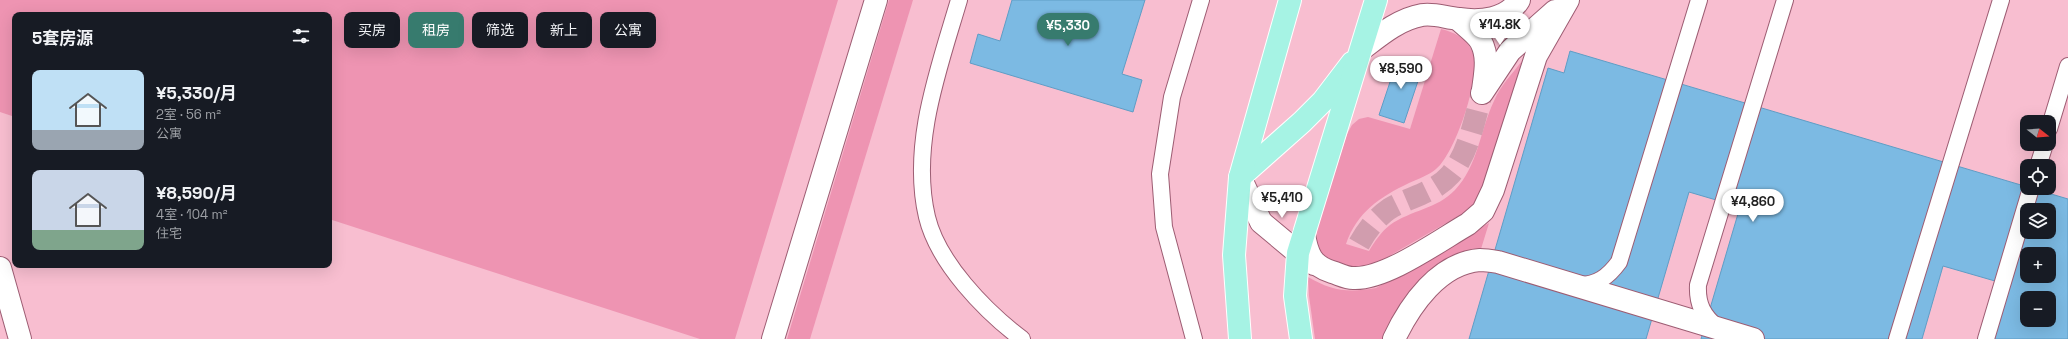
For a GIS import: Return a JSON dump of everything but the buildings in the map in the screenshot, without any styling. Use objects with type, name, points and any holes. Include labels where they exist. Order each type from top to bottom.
[{"type":"main road","points":[[1240,339],[1234,255],[1240,177],[1290,0]]},
{"type":"main road","points":[[1301,339],[1295,296],[1301,244],[1362,50],[1376,0]]},
{"type":"main road","points":[[1240,177],[1302,122],[1323,101],[1362,50]]},
{"type":"street","points":[[773,339],[876,0]]},
{"type":"street","points":[[1362,50],[1382,34],[1410,18],[1431,14],[1458,19],[1491,18],[1503,15],[1511,10],[1519,0]]},
{"type":"street","points":[[1240,177],[1261,222],[1301,244],[1318,266],[1352,278],[1377,274],[1393,267],[1468,224],[1482,211],[1498,176],[1536,56],[1568,0]]},
{"type":"street","points":[[1458,19],[1481,41],[1485,55],[1486,69],[1482,93],[1510,51],[1524,37],[1568,0]]},
{"type":"street","points":[[1394,339],[1404,317],[1419,297],[1450,268],[1480,260],[1498,262],[1753,339]]},
{"type":"street","points":[[0,268],[20,339]]},
{"type":"lane","points":[[959,0],[940,64],[927,119],[921,169],[927,217],[942,254],[976,298],[1005,327],[1022,339]]},
{"type":"lane","points":[[1194,339],[1164,227],[1160,174],[1172,98],[1201,0]]},
{"type":"lane","points":[[1575,285],[1588,285],[1601,281],[1619,262],[1699,0]]},
{"type":"lane","points":[[1720,329],[1710,321],[1702,310],[1698,298],[1698,285],[1786,0]]},
{"type":"lane","points":[[1897,339],[2001,0]]},
{"type":"lane","points":[[2053,115],[2068,66]]},
{"type":"lane","points":[[1986,339],[2029,195]]},
{"type":"shaded area","points":[[0,0],[838,0],[735,339],[700,339],[332,220],[332,12],[12,12],[12,116],[0,112]]},
{"type":"shaded area","points":[[889,0],[913,0],[810,339],[787,339]]},
{"type":"shaded area","points":[[1441,29],[1455,34],[1466,42],[1472,51],[1474,62],[1474,77],[1459,131],[1443,161],[1436,169],[1379,200],[1363,214],[1356,223],[1346,244],[1369,251],[1378,237],[1390,225],[1440,201],[1455,190],[1463,180],[1474,159],[1489,112],[1500,90],[1506,80],[1522,61],[1485,184],[1477,200],[1467,211],[1372,266],[1350,266],[1329,259],[1317,250],[1317,227],[1347,134],[1352,125],[1359,119],[1368,117],[1410,129]]},
{"type":"shaded area","points":[[1489,223],[1481,249],[1456,255],[1434,268],[1408,298],[1383,339],[1315,339],[1308,277],[1317,282],[1340,290],[1366,290],[1376,288]]},
{"type":"tunnel","points":[[1359,244],[1372,225],[1389,209],[1429,191],[1450,175],[1457,166],[1466,147],[1482,93]]}]
